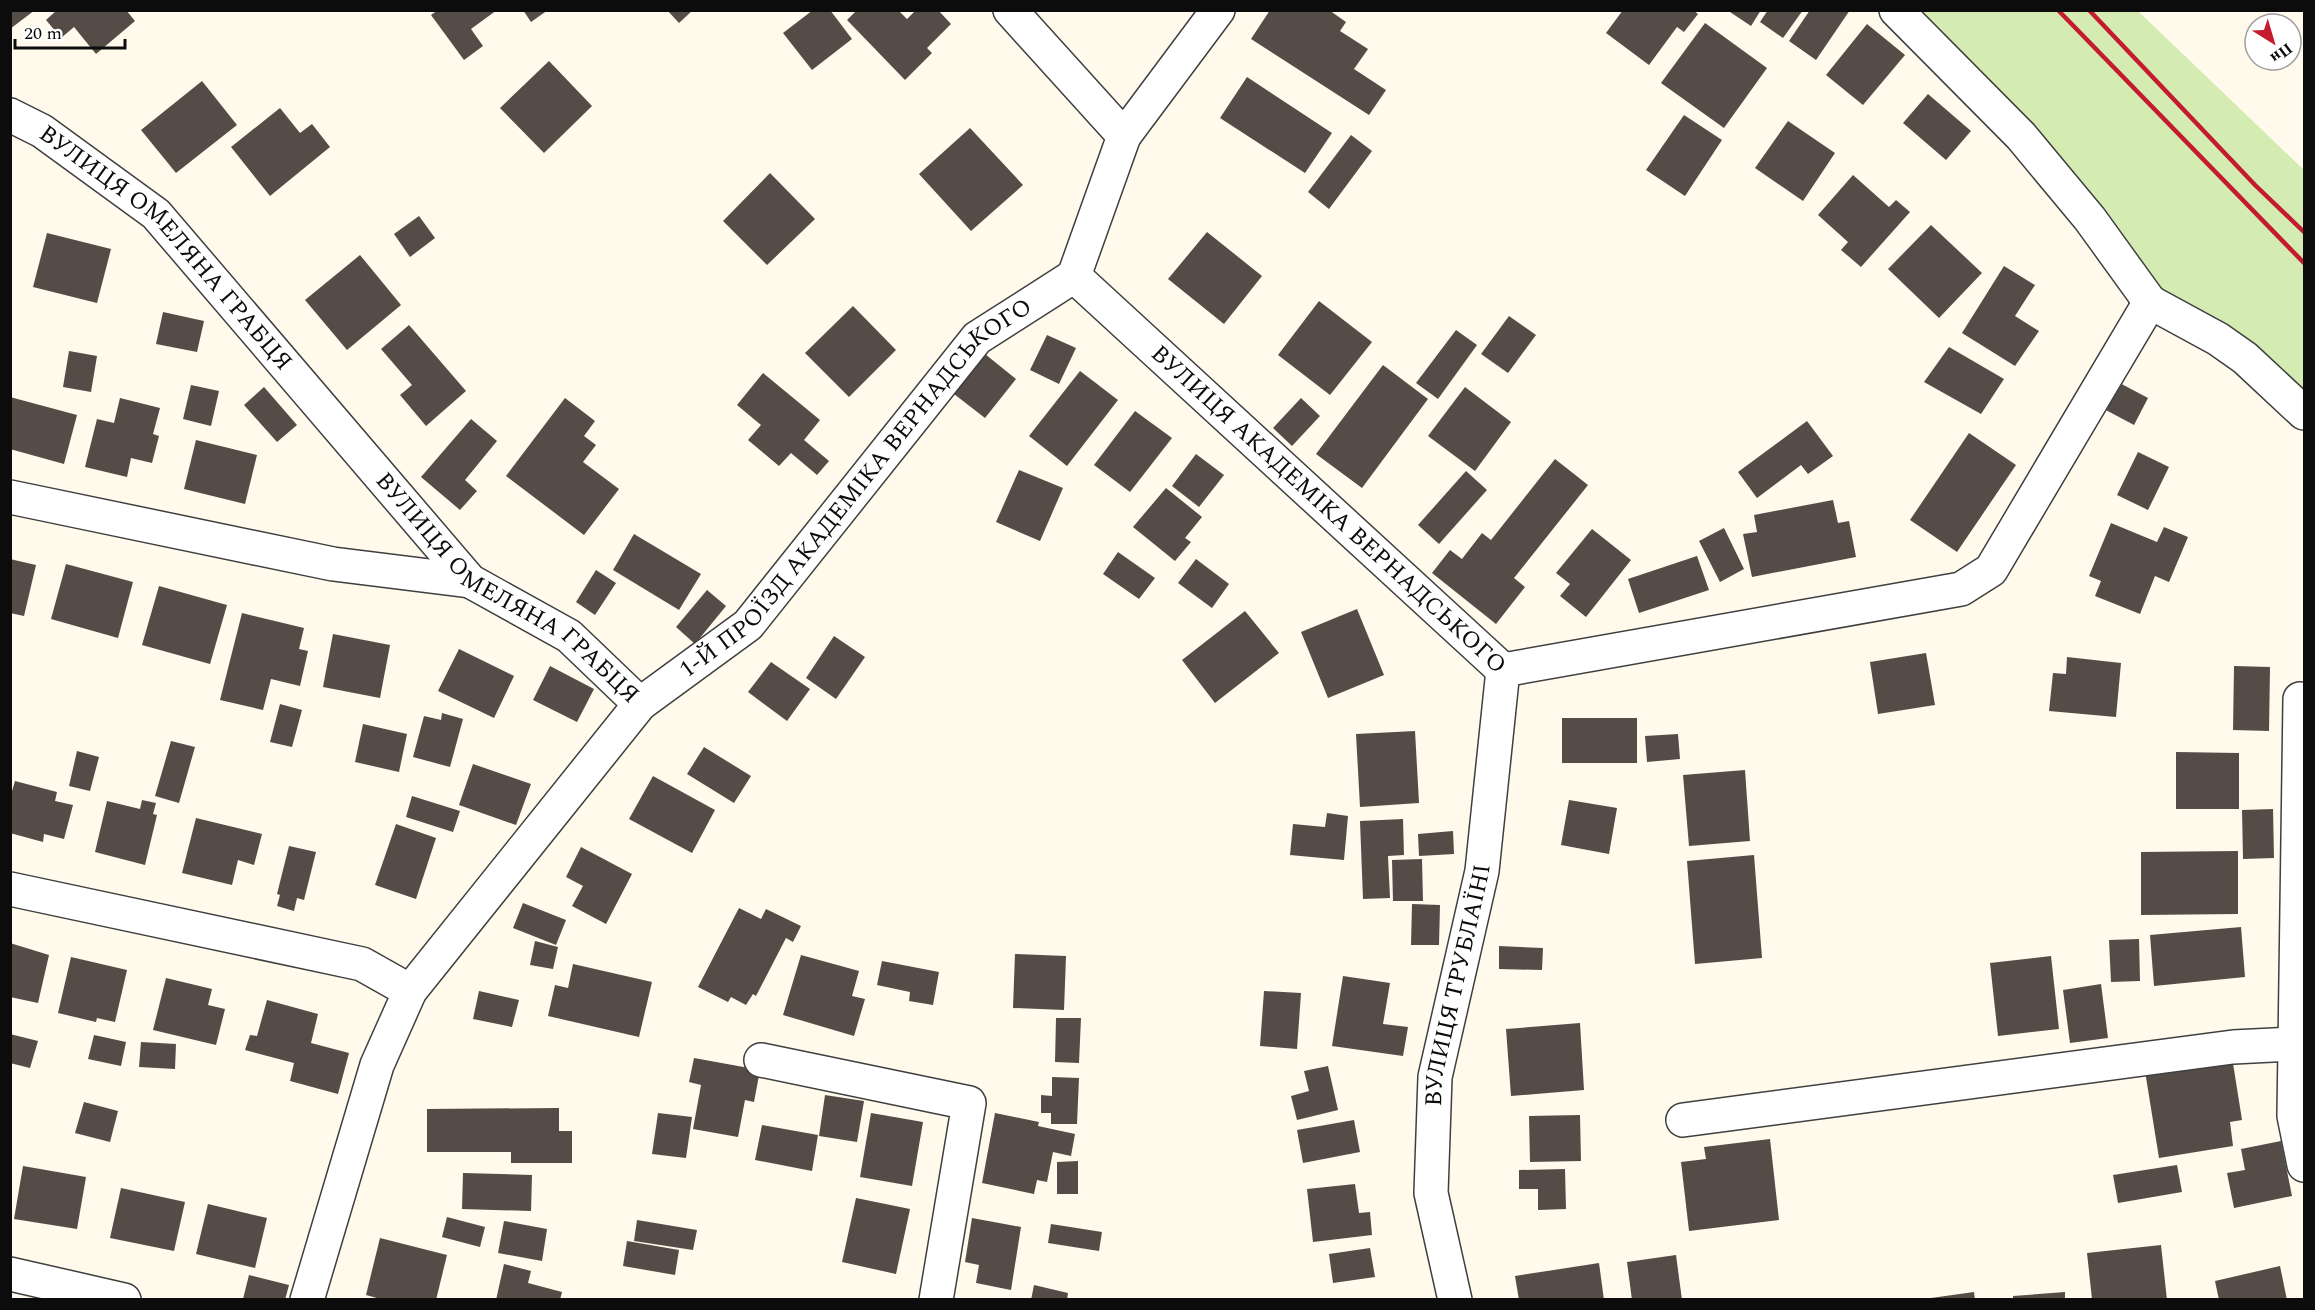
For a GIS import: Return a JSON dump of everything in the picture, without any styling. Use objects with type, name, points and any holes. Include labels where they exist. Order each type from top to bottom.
[{"type":"street","points":[[1010,10],[1124,136]]},
{"type":"street","points":[[1074,276],[1124,136],[1218,10]]},
{"type":"street","points":[[1896,10],[2021,136],[2090,219],[2150,302],[2217,339],[2245,358],[2304,413]]},
{"type":"street","name":"ВУЛИЦЯ ОМЕЛЯНА ГРАБЦЯ","points":[[10,115],[42,131],[156,214],[470,582],[569,636],[640,704],[410,991],[376,1065],[307,1299]]},
{"type":"street","name":"ВУЛИЦЯ АКАДЕМІКА ВЕРНАДСЬКОГО","points":[[1074,276],[1503,670],[1961,589],[1991,570],[2150,302]]},
{"type":"street","name":"1-Й ПРОЇЗД АКАДЕМІКА ВЕРНАДСЬКОГО","points":[[640,704],[748,625],[977,338],[1074,276]]},
{"type":"street","points":[[10,497],[333,564],[470,582]]},
{"type":"street","name":"ВУЛИЦЯ ТРУБЛАЇНІ","points":[[1455,1299],[1431,1193],[1436,1077],[1482,871],[1503,670]]},
{"type":"street","points":[[2300,699],[2294,1116],[2304,1165]]},
{"type":"street","points":[[10,889],[362,964],[410,991]]},
{"type":"street","points":[[1683,1120],[2233,1047],[2295,1044]]},
{"type":"street","points":[[761,1060],[969,1103],[936,1299]]},
{"type":"street","points":[[10,1274],[124,1299]]},
{"type":"green space","points":[[1911,11],[2138,11],[2304,170],[2304,413],[2150,302]]},
{"type":"building","points":[[10,10],[35,10],[10,29]]},
{"type":"building","points":[[57,10],[126,10],[135,21],[96,54],[74,27],[61,38],[46,20]]},
{"type":"building","points":[[438,10],[497,10],[471,29],[483,46],[464,60],[431,15]]},
{"type":"building","points":[[523,10],[548,10],[531,22]]},
{"type":"building","points":[[667,10],[693,10],[679,23]]},
{"type":"building","points":[[813,10],[830,10],[852,39],[812,70],[783,33]]},
{"type":"building","points":[[857,10],[898,10],[907,19],[916,10],[938,10],[951,24],[927,48],[932,53],[905,80],[847,20]]},
{"type":"building","points":[[1270,10],[1329,10],[1346,22],[1340,31],[1368,49],[1354,69],[1386,90],[1369,115],[1251,39]]},
{"type":"building","points":[[1623,10],[1693,10],[1698,14],[1684,32],[1677,27],[1649,65],[1606,33]]},
{"type":"building","points":[[1727,10],[1761,10],[1751,26]]},
{"type":"building","points":[[1768,10],[1803,10],[1783,38],[1760,22]]},
{"type":"building","points":[[1810,10],[1850,10],[1816,60],[1789,41]]},
{"type":"building","points":[[1705,23],[1767,68],[1724,128],[1661,83]]},
{"type":"building","points":[[1867,24],[1905,55],[1863,105],[1826,75]]},
{"type":"building","points":[[549,61],[592,106],[544,153],[500,108]]},
{"type":"building","points":[[1247,77],[1332,133],[1305,173],[1220,118]]},
{"type":"building","points":[[202,81],[237,125],[176,173],[141,130]]},
{"type":"building","points":[[1928,94],[1971,131],[1946,160],[1903,123]]},
{"type":"building","points":[[280,108],[300,133],[312,124],[330,147],[270,196],[231,147]]},
{"type":"building","points":[[1684,115],[1722,140],[1685,196],[1646,170]]},
{"type":"building","points":[[1788,121],[1835,153],[1803,201],[1755,168]]},
{"type":"building","points":[[970,128],[1023,185],[971,231],[919,174]]},
{"type":"building","points":[[1351,135],[1372,151],[1329,209],[1308,192]]},
{"type":"building","points":[[770,173],[815,219],[767,265],[723,221]]},
{"type":"building","points":[[1853,175],[1889,207],[1896,200],[1910,212],[1861,267],[1841,250],[1848,242],[1818,215]]},
{"type":"building","points":[[419,216],[435,238],[410,257],[394,234]]},
{"type":"building","points":[[1931,225],[1982,273],[1939,318],[1888,269]]},
{"type":"building","points":[[1207,232],[1262,276],[1224,324],[1168,279]]},
{"type":"building","points":[[47,233],[111,249],[97,303],[33,287]]},
{"type":"building","points":[[360,255],[401,305],[347,350],[305,300]]},
{"type":"building","points":[[2004,266],[2035,285],[2015,316],[2039,331],[2015,366],[1962,333]]},
{"type":"building","points":[[1319,301],[1372,342],[1330,395],[1278,355]]},
{"type":"building","points":[[853,306],[896,350],[849,397],[805,353]]},
{"type":"building","points":[[163,312],[204,321],[197,352],[156,344]]},
{"type":"building","points":[[1509,316],[1536,335],[1508,373],[1481,354]]},
{"type":"building","points":[[409,325],[466,391],[426,426],[400,395],[412,385],[381,349]]},
{"type":"building","points":[[1456,330],[1477,345],[1438,399],[1416,383]]},
{"type":"building","points":[[1047,335],[1076,348],[1059,384],[1030,370]]},
{"type":"building","points":[[1949,347],[2004,379],[1981,414],[1924,382]]},
{"type":"building","points":[[69,351],[97,356],[91,392],[63,387]]},
{"type":"building","points":[[985,354],[1016,379],[985,418],[954,394]]},
{"type":"building","points":[[1383,365],[1428,399],[1362,488],[1316,454]]},
{"type":"building","points":[[1080,371],[1118,400],[1067,466],[1029,436]]},
{"type":"building","points":[[763,373],[820,420],[804,440],[829,461],[817,475],[791,453],[779,466],[748,440],[761,425],[737,405]]},
{"type":"building","points":[[2116,381],[2148,398],[2134,425],[2102,408]]},
{"type":"building","points":[[191,385],[219,391],[211,426],[183,419]]},
{"type":"building","points":[[264,387],[297,425],[277,442],[244,405]]},
{"type":"building","points":[[1465,387],[1511,422],[1475,471],[1428,436]]},
{"type":"building","points":[[10,397],[77,415],[64,464],[10,449]]},
{"type":"building","points":[[120,398],[160,408],[153,434],[159,436],[152,463],[131,458],[127,477],[85,467],[97,419],[114,423]]},
{"type":"building","points":[[565,398],[595,421],[584,436],[596,445],[583,462],[619,489],[584,535],[506,476]]},
{"type":"building","points":[[1301,398],[1320,416],[1292,446],[1273,428]]},
{"type":"building","points":[[1135,411],[1172,438],[1130,492],[1094,465]]},
{"type":"building","points":[[471,419],[497,441],[465,480],[477,491],[460,510],[421,477]]},
{"type":"building","points":[[1807,421],[1833,456],[1808,474],[1801,465],[1757,498],[1738,472]]},
{"type":"building","points":[[1969,433],[2016,465],[1957,552],[1910,520]]},
{"type":"building","points":[[196,440],[257,455],[245,504],[184,489]]},
{"type":"building","points":[[2138,452],[2169,467],[2148,510],[2117,495]]},
{"type":"building","points":[[1196,454],[1224,475],[1199,507],[1172,486]]},
{"type":"building","points":[[1555,459],[1588,485],[1514,578],[1525,587],[1496,624],[1432,573],[1450,550],[1462,559],[1482,533],[1491,540]]},
{"type":"building","points":[[1019,470],[1063,488],[1040,541],[996,522]]},
{"type":"building","points":[[1466,471],[1487,490],[1439,544],[1418,525]]},
{"type":"building","points":[[1166,488],[1202,517],[1185,538],[1191,542],[1175,561],[1133,527]]},
{"type":"building","points":[[1833,500],[1838,523],[1849,521],[1856,557],[1752,577],[1743,534],[1757,532],[1754,515]]},
{"type":"building","points":[[2111,523],[2157,542],[2164,527],[2188,537],[2169,582],[2155,576],[2140,614],[2095,596],[2101,581],[2089,576]]},
{"type":"building","points":[[1724,528],[1744,569],[1720,582],[1699,541]]},
{"type":"building","points":[[1592,529],[1631,560],[1586,617],[1560,596],[1570,584],[1556,573]]},
{"type":"building","points":[[634,534],[701,574],[679,610],[613,570]]},
{"type":"building","points":[[1118,552],[1155,578],[1139,599],[1103,574]]},
{"type":"building","points":[[1697,556],[1709,590],[1639,613],[1628,579]]},
{"type":"building","points":[[10,559],[36,565],[24,616],[10,613]]},
{"type":"building","points":[[1196,559],[1229,584],[1212,608],[1178,583]]},
{"type":"building","points":[[66,564],[133,582],[118,638],[51,619]]},
{"type":"building","points":[[596,570],[616,583],[595,615],[576,602]]},
{"type":"building","points":[[159,586],[227,605],[210,664],[142,645]]},
{"type":"building","points":[[707,590],[726,606],[695,644],[676,627]]},
{"type":"building","points":[[1357,609],[1384,675],[1328,698],[1301,632]]},
{"type":"building","points":[[1245,611],[1279,653],[1215,703],[1182,660]]},
{"type":"building","points":[[242,613],[304,628],[299,649],[308,651],[300,686],[271,679],[263,710],[220,700]]},
{"type":"building","points":[[333,634],[390,645],[380,698],[323,687]]},
{"type":"building","points":[[834,636],[865,657],[836,699],[806,678]]},
{"type":"building","points":[[459,649],[514,676],[494,718],[438,691]]},
{"type":"building","points":[[1926,653],[1935,705],[1878,714],[1870,662]]},
{"type":"building","points":[[2067,657],[2121,663],[2116,717],[2049,711],[2053,673],[2066,674]]},
{"type":"building","points":[[771,662],[810,689],[787,721],[748,692]]},
{"type":"building","points":[[550,666],[594,689],[577,722],[533,700]]},
{"type":"building","points":[[2234,666],[2270,667],[2269,731],[2233,730]]},
{"type":"building","points":[[280,704],[302,710],[292,747],[270,742]]},
{"type":"building","points":[[442,713],[463,719],[450,767],[413,757],[424,716],[441,720]]},
{"type":"building","points":[[1562,718],[1637,718],[1637,763],[1562,763]]},
{"type":"building","points":[[363,724],[407,734],[399,772],[355,762]]},
{"type":"building","points":[[1415,731],[1419,803],[1360,807],[1356,734]]},
{"type":"building","points":[[1678,734],[1680,759],[1647,762],[1645,736]]},
{"type":"building","points":[[171,741],[195,747],[179,803],[155,796]]},
{"type":"building","points":[[704,747],[751,776],[734,803],[687,774]]},
{"type":"building","points":[[77,751],[99,757],[90,791],[69,786]]},
{"type":"building","points":[[2176,752],[2239,753],[2239,809],[2176,809]]},
{"type":"building","points":[[473,764],[531,784],[516,825],[459,805]]},
{"type":"building","points":[[1745,770],[1750,841],[1689,846],[1683,775]]},
{"type":"building","points":[[653,776],[715,810],[692,853],[629,819]]},
{"type":"building","points":[[15,781],[57,792],[55,801],[73,805],[64,839],[44,834],[43,842],[10,833],[10,798]]},
{"type":"building","points":[[412,796],[460,811],[453,832],[406,817]]},
{"type":"building","points":[[142,800],[156,803],[153,814],[157,815],[145,865],[95,852],[107,801],[140,809]]},
{"type":"building","points":[[1569,800],[1617,808],[1609,854],[1561,845]]},
{"type":"building","points":[[2273,809],[2274,858],[2243,859],[2242,810]]},
{"type":"building","points":[[1327,813],[1348,816],[1344,860],[1290,855],[1293,824],[1325,827]]},
{"type":"building","points":[[196,818],[262,834],[254,865],[238,860],[232,885],[182,873]]},
{"type":"building","points":[[1403,819],[1404,855],[1388,856],[1390,898],[1363,899],[1360,821]]},
{"type":"building","points":[[396,824],[436,838],[416,899],[375,885]]},
{"type":"building","points":[[1453,831],[1454,854],[1419,856],[1418,834]]},
{"type":"building","points":[[289,846],[316,852],[304,900],[297,898],[294,911],[277,906],[280,895],[277,894]]},
{"type":"building","points":[[581,847],[632,874],[606,924],[572,906],[583,886],[566,877]]},
{"type":"building","points":[[2238,851],[2238,914],[2141,915],[2141,852]]},
{"type":"building","points":[[1754,855],[1762,958],[1695,964],[1687,861]]},
{"type":"building","points":[[1422,859],[1423,901],[1393,901],[1392,860]]},
{"type":"building","points":[[523,903],[566,920],[556,945],[513,928]]},
{"type":"building","points":[[1412,904],[1440,905],[1439,945],[1411,945]]},
{"type":"building","points":[[739,908],[761,919],[766,909],[801,926],[793,942],[786,938],[756,996],[753,994],[746,1005],[731,997],[728,1002],[698,987]]},
{"type":"building","points":[[2241,927],[2245,977],[2154,986],[2150,935]]},
{"type":"building","points":[[2139,939],[2140,981],[2111,982],[2109,940]]},
{"type":"building","points":[[535,941],[558,947],[553,969],[530,965]]},
{"type":"building","points":[[10,943],[49,955],[38,1003],[10,997]]},
{"type":"building","points":[[1499,946],[1543,948],[1542,970],[1499,969]]},
{"type":"building","points":[[1015,954],[1066,956],[1064,1010],[1013,1008]]},
{"type":"building","points":[[801,955],[859,971],[852,996],[865,999],[854,1036],[783,1015]]},
{"type":"building","points":[[2051,956],[2059,1029],[1998,1036],[1990,963]]},
{"type":"building","points":[[71,957],[127,970],[115,1022],[97,1018],[96,1022],[58,1013]]},
{"type":"building","points":[[882,961],[939,972],[933,1005],[909,1001],[910,992],[877,985]]},
{"type":"building","points":[[573,964],[652,982],[639,1037],[548,1016],[555,985],[568,988]]},
{"type":"building","points":[[1343,976],[1390,983],[1383,1024],[1408,1027],[1403,1056],[1332,1046]]},
{"type":"building","points":[[166,978],[212,989],[208,1005],[225,1009],[216,1045],[153,1030]]},
{"type":"building","points":[[2101,984],[2108,1038],[2070,1043],[2063,990]]},
{"type":"building","points":[[479,991],[519,1000],[512,1027],[473,1019]]},
{"type":"building","points":[[1264,991],[1301,993],[1297,1049],[1260,1046]]},
{"type":"building","points":[[267,1000],[318,1014],[311,1043],[349,1053],[338,1094],[290,1081],[294,1063],[245,1050],[250,1035],[257,1036]]},
{"type":"building","points":[[1056,1018],[1081,1018],[1079,1063],[1055,1062]]},
{"type":"building","points":[[1580,1023],[1584,1090],[1511,1096],[1506,1029]]},
{"type":"building","points":[[10,1034],[38,1041],[30,1068],[10,1063]]},
{"type":"building","points":[[94,1035],[126,1042],[121,1066],[88,1059]]},
{"type":"building","points":[[141,1042],[176,1044],[175,1069],[139,1067]]},
{"type":"building","points":[[2232,1057],[2242,1120],[2230,1122],[2233,1146],[2159,1158],[2145,1071]]},
{"type":"building","points":[[694,1058],[760,1070],[754,1102],[745,1100],[738,1137],[693,1129],[701,1085],[689,1082]]},
{"type":"building","points":[[1328,1066],[1338,1110],[1297,1120],[1291,1096],[1309,1091],[1304,1071]]},
{"type":"building","points":[[1052,1077],[1079,1078],[1077,1124],[1051,1124],[1051,1113],[1041,1113],[1041,1095],[1052,1096]]},
{"type":"building","points":[[825,1095],[864,1101],[857,1142],[819,1136]]},
{"type":"building","points":[[84,1102],[118,1111],[110,1142],[75,1133]]},
{"type":"building","points":[[559,1108],[559,1131],[572,1131],[572,1163],[511,1163],[511,1152],[427,1152],[427,1109]]},
{"type":"building","points":[[658,1113],[692,1117],[686,1158],[652,1154]]},
{"type":"building","points":[[871,1113],[923,1122],[912,1186],[860,1177]]},
{"type":"building","points":[[995,1113],[1039,1122],[1038,1126],[1075,1134],[1071,1156],[1053,1152],[1047,1182],[1037,1180],[1034,1194],[982,1183]]},
{"type":"building","points":[[1580,1115],[1581,1161],[1530,1162],[1529,1116]]},
{"type":"building","points":[[1354,1120],[1360,1152],[1303,1163],[1297,1130]]},
{"type":"building","points":[[762,1125],[818,1135],[812,1171],[755,1160]]},
{"type":"building","points":[[1770,1139],[1779,1220],[1689,1231],[1681,1162],[1706,1159],[1704,1147]]},
{"type":"building","points":[[2281,1141],[2292,1196],[2234,1208],[2227,1173],[2245,1170],[2241,1149]]},
{"type":"building","points":[[1078,1161],[1078,1194],[1057,1194],[1057,1162]]},
{"type":"building","points":[[2177,1165],[2182,1192],[2118,1203],[2113,1175]]},
{"type":"building","points":[[23,1166],[86,1177],[77,1229],[14,1219]]},
{"type":"building","points":[[1565,1169],[1566,1209],[1538,1210],[1538,1189],[1519,1189],[1519,1170]]},
{"type":"building","points":[[463,1173],[532,1175],[531,1211],[462,1209]]},
{"type":"building","points":[[1355,1184],[1359,1213],[1370,1212],[1372,1235],[1313,1242],[1307,1189]]},
{"type":"building","points":[[121,1188],[185,1202],[174,1251],[110,1238]]},
{"type":"building","points":[[856,1198],[910,1209],[896,1274],[842,1262]]},
{"type":"building","points":[[208,1204],[267,1218],[255,1268],[196,1254]]},
{"type":"building","points":[[447,1217],[485,1227],[480,1247],[442,1237]]},
{"type":"building","points":[[972,1218],[1021,1227],[1011,1290],[976,1283],[979,1265],[965,1262]]},
{"type":"building","points":[[637,1220],[697,1230],[693,1250],[634,1241]]},
{"type":"building","points":[[504,1221],[547,1229],[542,1261],[498,1253]]},
{"type":"building","points":[[1051,1224],[1102,1232],[1099,1251],[1048,1243]]},
{"type":"building","points":[[380,1238],[447,1255],[436,1300],[384,1300],[366,1295]]},
{"type":"building","points":[[627,1241],[679,1250],[675,1275],[623,1266]]},
{"type":"building","points":[[2161,1245],[2167,1300],[2092,1299],[2087,1253]]},
{"type":"building","points":[[1370,1248],[1375,1277],[1333,1283],[1329,1254]]},
{"type":"building","points":[[1676,1255],[1682,1300],[1632,1300],[1627,1262]]},
{"type":"building","points":[[1599,1263],[1604,1300],[1519,1300],[1515,1276]]},
{"type":"building","points":[[504,1264],[531,1271],[528,1283],[562,1292],[560,1300],[496,1300]]},
{"type":"building","points":[[2280,1266],[2287,1300],[2219,1300],[2215,1281]]},
{"type":"building","points":[[249,1275],[289,1285],[285,1300],[243,1299]]},
{"type":"building","points":[[1034,1285],[1068,1293],[1067,1300],[1031,1300]]},
{"type":"building","points":[[1974,1292],[1975,1300],[1931,1300],[1931,1298]]},
{"type":"building","points":[[2065,1292],[2065,1300],[2013,1300],[2013,1296]]},
{"type":"railway","points":[[2058,10],[2304,263]]},
{"type":"railway","points":[[2089,10],[2255,185],[2304,232]]}]
